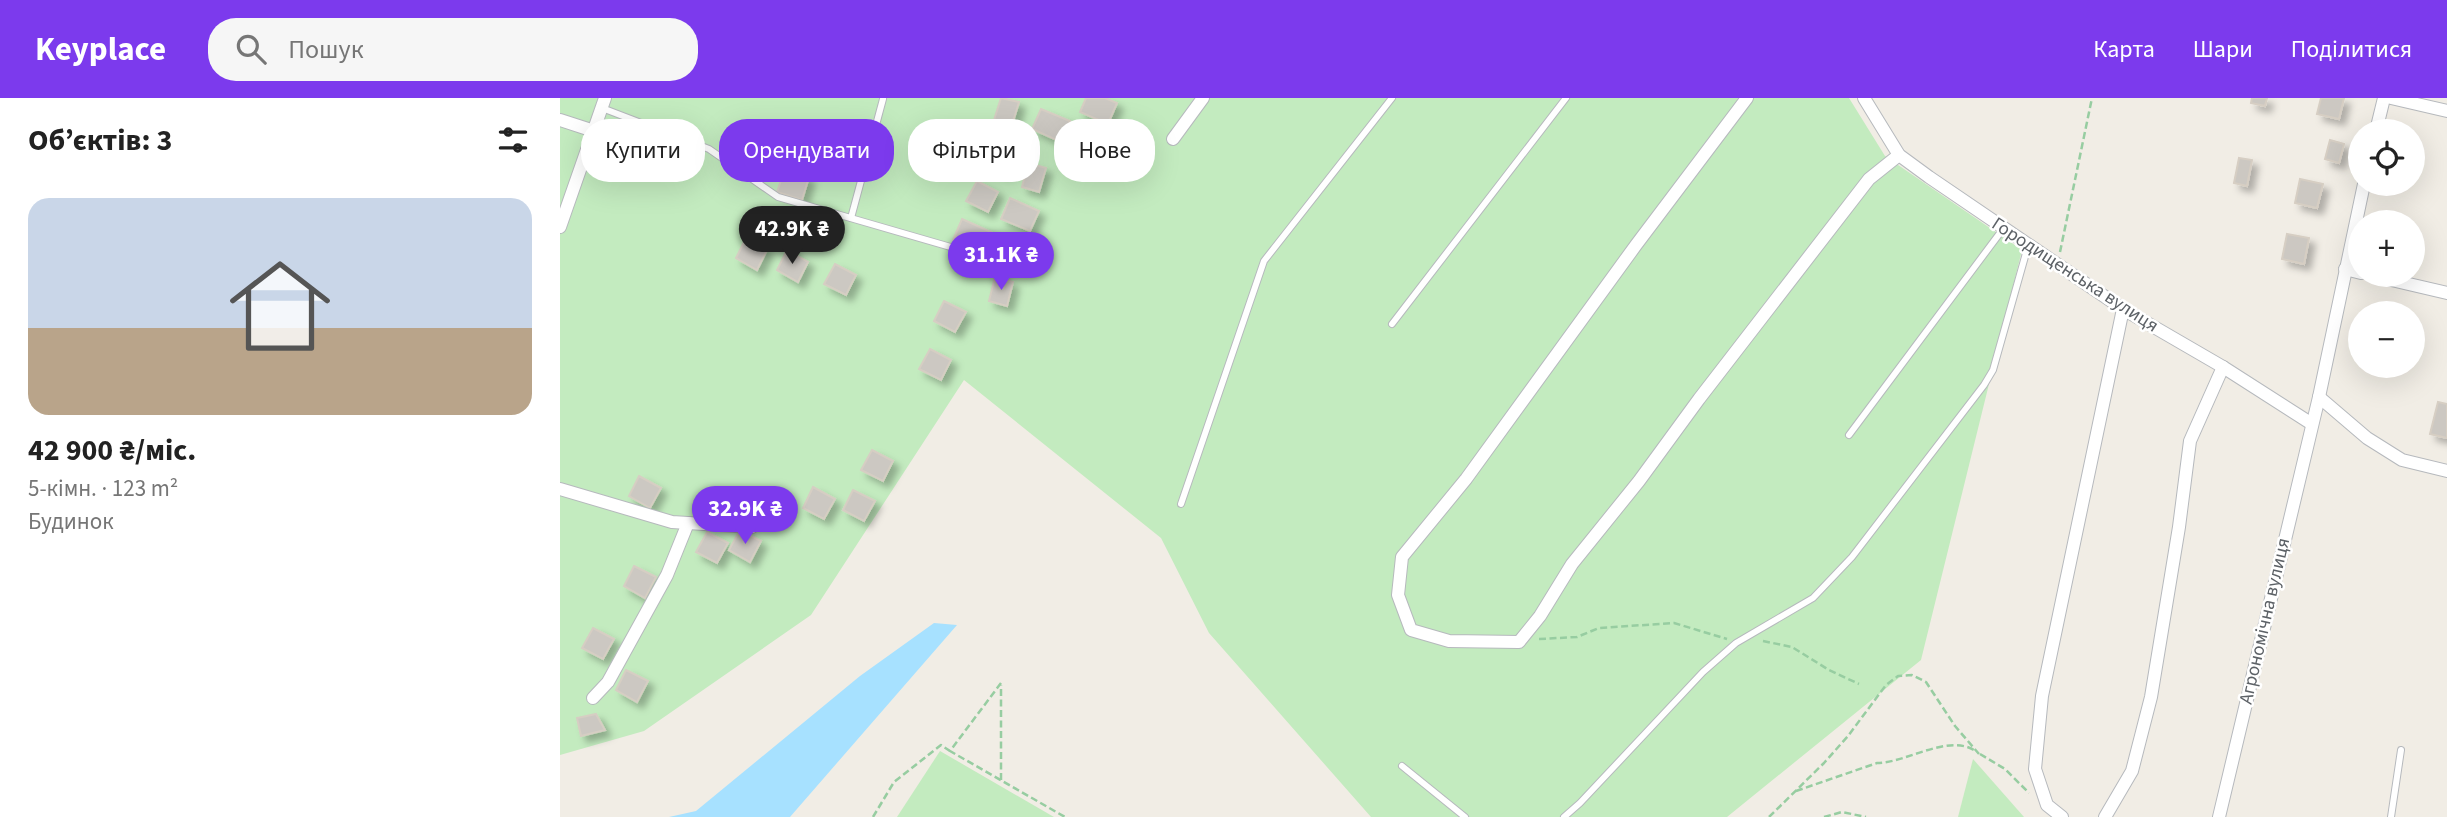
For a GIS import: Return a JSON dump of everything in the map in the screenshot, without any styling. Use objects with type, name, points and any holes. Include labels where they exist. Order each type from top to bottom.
[{"type":"street","points":[[1173,139],[1203,98]]},
{"type":"street","points":[[1747,98],[1466,479],[1402,557],[1398,596],[1412,630],[1449,641],[1519,642],[1540,616],[1572,564],[1639,481],[1869,179],[1899,155]]},
{"type":"street","name":"Городищенська вулиця","points":[[1864,98],[1899,155],[2123,309],[2223,367],[2312,424]]},
{"type":"street","points":[[2379,119],[2384,98]]},
{"type":"street","points":[[2391,98],[2447,111]]},
{"type":"street","points":[[560,120],[581,127]]},
{"type":"street","points":[[560,227],[581,168]]},
{"type":"street","name":"Агрономічна вулиця","points":[[2219,817],[2319,397],[2361,196]]},
{"type":"street","points":[[2421,287],[2447,293]]},
{"type":"street","points":[[2062,817],[2048,804],[2035,769],[2042,696],[2123,309]]},
{"type":"street","points":[[2105,817],[2132,771],[2151,697],[2190,441],[2223,367]]},
{"type":"street","points":[[2319,397],[2367,438],[2402,460],[2447,471]]},
{"type":"street","points":[[560,489],[672,522],[751,527]]},
{"type":"street","points":[[593,698],[608,682],[667,575],[688,523]]},
{"type":"lane","points":[[1181,504],[1264,261],[1392,98]]},
{"type":"lane","points":[[1392,324],[1566,98]]},
{"type":"lane","points":[[851,218],[883,99]]},
{"type":"lane","points":[[603,103],[709,149],[778,197],[985,257]]},
{"type":"lane","points":[[1849,435],[2003,229]]},
{"type":"lane","points":[[1564,817],[1703,672],[1736,643],[1813,597],[1852,557],[1993,370],[2028,246]]},
{"type":"lane","points":[[2391,817],[2401,750]]},
{"type":"lane","points":[[1402,766],[1465,817]]},
{"type":"path","points":[[2058,266],[2092,98]]},
{"type":"path","points":[[1521,638],[1577,637],[1599,628],[1674,623],[1736,643]]},
{"type":"path","points":[[1757,640],[1792,646],[1829,670],[1859,684]]},
{"type":"path","points":[[1769,817],[1824,763],[1889,682],[1900,675],[1914,676],[1926,682],[1955,726],[1979,754]]},
{"type":"path","points":[[950,751],[1001,683],[1000,780]]},
{"type":"path","points":[[873,817],[894,782],[941,744],[1065,817]]},
{"type":"path","points":[[1793,792],[1877,763],[1887,763],[1936,748],[1968,747],[2005,769],[2031,796],[2048,804]]},
{"type":"path","points":[[1824,817],[1850,812],[1866,817]]},
{"type":"green space","points":[[560,98],[1849,98],[1885,156],[2022,250],[1921,660],[1727,817],[1371,817],[1209,633],[1161,538],[964,380],[811,615],[644,731],[560,755]]},
{"type":"green space","points":[[940,751],[1054,817],[897,817]]},
{"type":"green space","points":[[1973,759],[2024,817],[1958,817]]},
{"type":"water","points":[[934,623],[957,625],[790,817],[669,817],[696,811],[860,676]]},
{"type":"building","points":[[1001,98],[1019,102],[1014,119],[994,119]]},
{"type":"building","points":[[1086,98],[1105,98],[1117,103],[1110,119],[1096,119],[1080,112]]},
{"type":"building","points":[[2252,98],[2267,98],[2265,106],[2251,103]]},
{"type":"building","points":[[2321,98],[2344,98],[2339,119],[2317,114]]},
{"type":"building","points":[[1041,109],[1065,119],[1054,119],[1054,139],[1040,133],[1040,119],[1036,119]]},
{"type":"building","points":[[2330,140],[2344,144],[2339,163],[2325,159]]},
{"type":"building","points":[[2239,158],[2252,160],[2247,186],[2234,183]]},
{"type":"building","points":[[1040,166],[1046,168],[1039,192],[1022,187],[1023,182],[1040,182]]},
{"type":"building","points":[[2300,179],[2323,184],[2317,208],[2295,203]]},
{"type":"building","points":[[780,182],[807,182],[802,200],[777,192]]},
{"type":"building","points":[[976,182],[998,192],[988,212],[966,201]]},
{"type":"building","points":[[1010,198],[1039,211],[1030,231],[1001,219]]},
{"type":"building","points":[[962,219],[991,232],[982,252],[953,240]]},
{"type":"building","points":[[2287,234],[2309,238],[2304,264],[2282,259]]},
{"type":"building","points":[[746,238],[767,250],[757,270],[736,258]]},
{"type":"building","points":[[787,250],[808,262],[798,282],[777,270]]},
{"type":"building","points":[[835,264],[856,275],[846,295],[824,284]]},
{"type":"building","points":[[995,277],[1013,282],[1007,306],[989,301]]},
{"type":"building","points":[[944,301],[966,312],[955,332],[934,321]]},
{"type":"building","points":[[930,349],[951,360],[941,380],[919,369]]},
{"type":"building","points":[[2438,402],[2447,404],[2447,438],[2430,434]]},
{"type":"building","points":[[872,450],[893,461],[883,481],[861,470]]},
{"type":"building","points":[[639,476],[661,488],[650,508],[629,496]]},
{"type":"building","points":[[813,487],[835,499],[824,519],[803,508]]},
{"type":"building","points":[[853,490],[875,501],[864,521],[843,510]]},
{"type":"building","points":[[740,530],[761,541],[750,562],[729,550]]},
{"type":"building","points":[[707,532],[728,543],[717,563],[696,552]]},
{"type":"building","points":[[634,566],[656,577],[645,598],[624,586]]},
{"type":"building","points":[[593,628],[614,639],[603,659],[582,648]]},
{"type":"building","points":[[626,670],[648,681],[637,702],[616,690]]},
{"type":"building","points":[[596,714],[605,730],[581,736],[577,718]]}]
